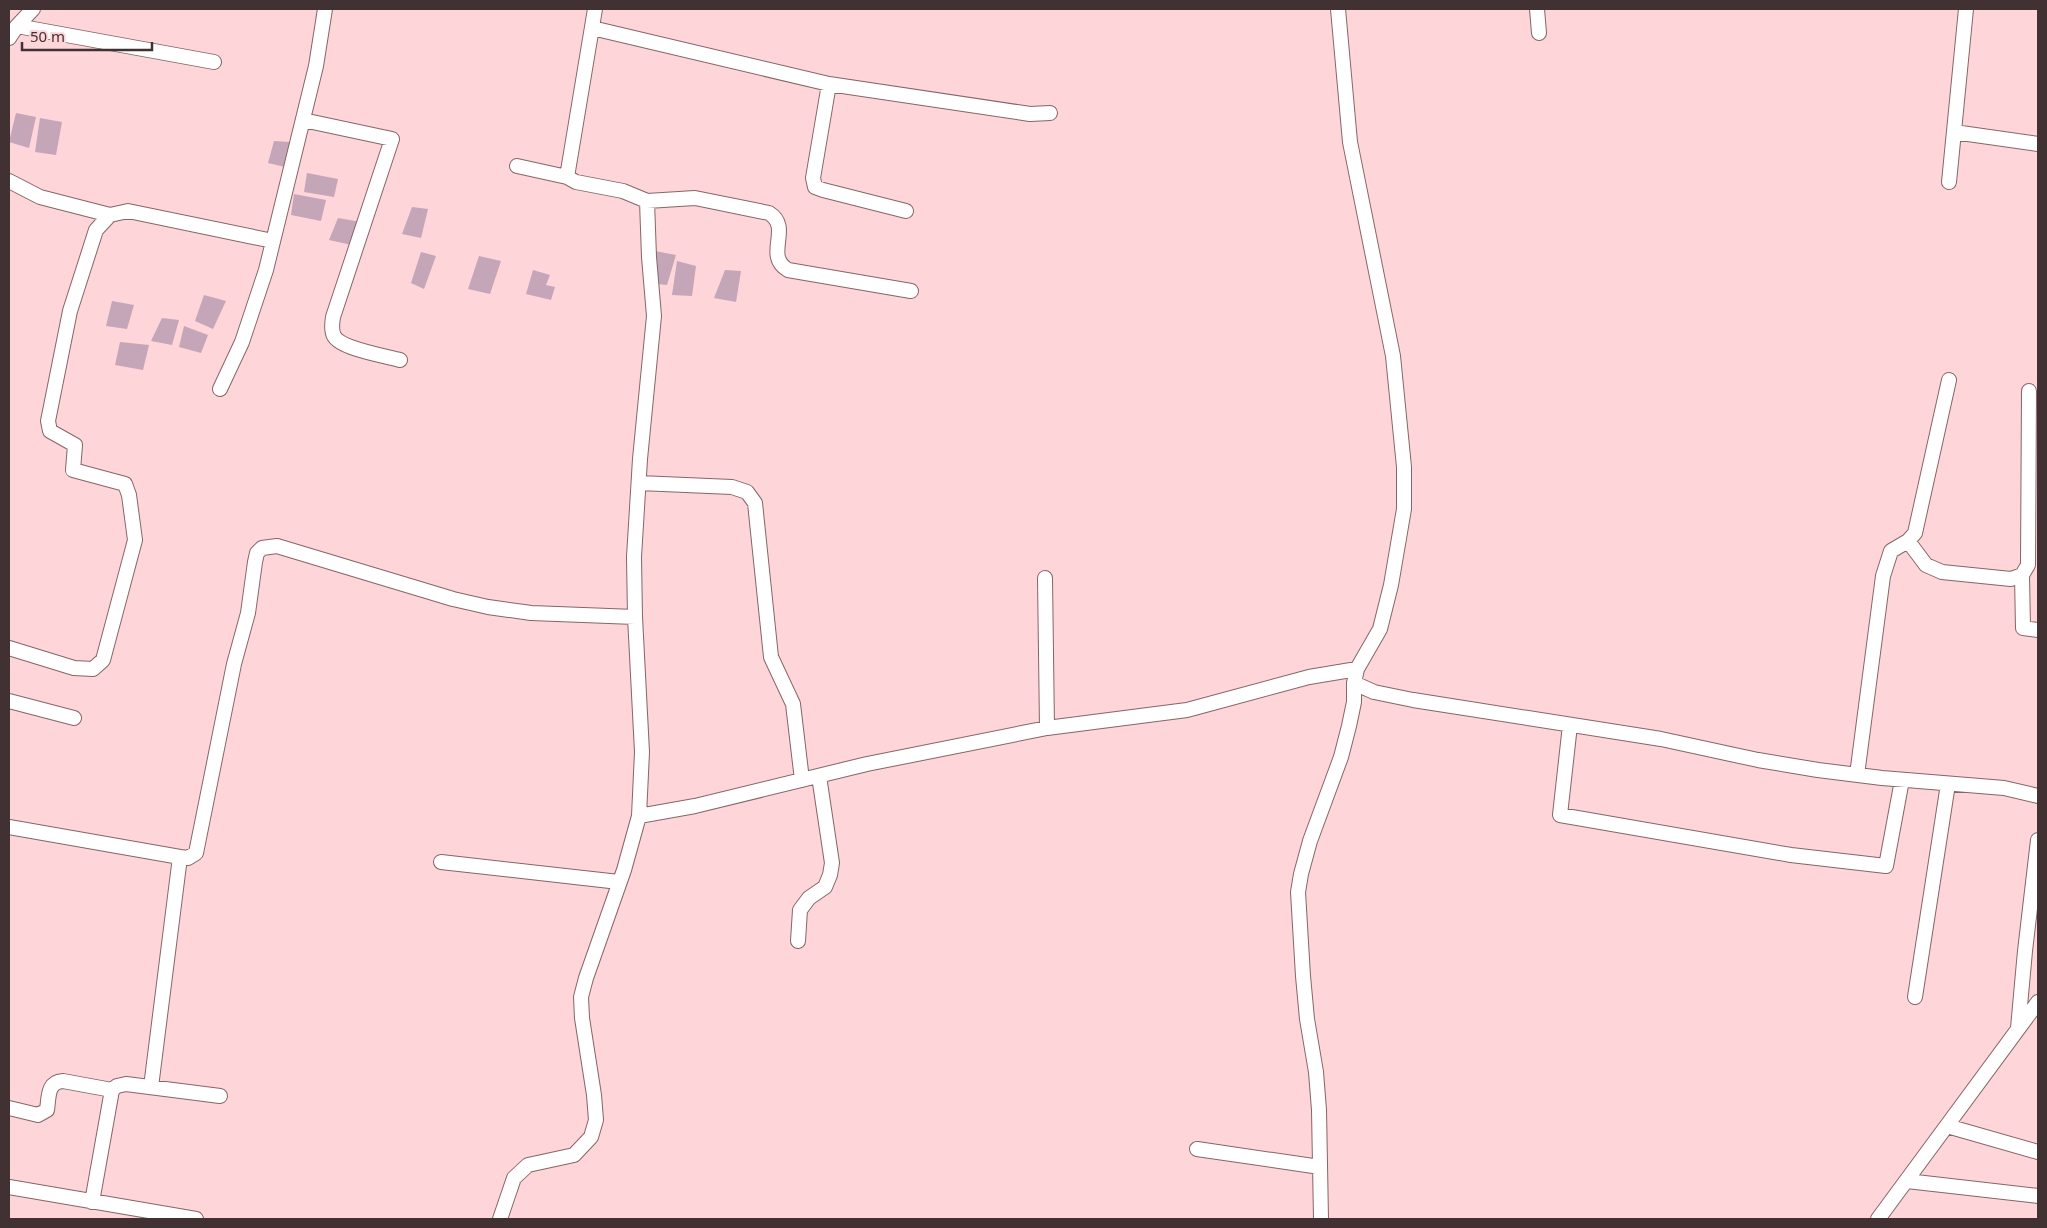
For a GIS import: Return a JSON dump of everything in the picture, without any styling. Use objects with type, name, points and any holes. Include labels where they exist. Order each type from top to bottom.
[{"type":"street","points":[[9,38],[16,26],[33,9]]},
{"type":"street","points":[[220,389],[242,342],[266,270],[316,66],[325,9]]},
{"type":"street","points":[[567,177],[595,9]]},
{"type":"street","points":[[1321,1219],[1316,1072],[1305,1002],[1298,892],[1300,874],[1310,841],[1326,801],[1349,726],[1354,702],[1354,683],[1357,669],[1380,628],[1391,585],[1404,509],[1404,467],[1394,356],[1350,142],[1338,9]]},
{"type":"street","points":[[1537,9],[1540,33]]},
{"type":"street","points":[[1949,182],[1966,9]]},
{"type":"street","points":[[16,26],[214,62]]},
{"type":"street","points":[[592,28],[829,84],[1030,114],[1050,113]]},
{"type":"street","points":[[829,84],[813,178],[815,186],[823,190],[906,211]]},
{"type":"street","points":[[303,120],[392,139],[333,317],[332,328],[334,337],[342,344],[400,360]]},
{"type":"street","points":[[1954,132],[2038,144]]},
{"type":"street","points":[[516,166],[567,177],[576,182],[623,191],[647,201],[695,198],[769,213],[776,217],[779,224],[778,258],[781,266],[788,270],[911,291]]},
{"type":"street","points":[[9,181],[40,197],[110,215],[128,211],[273,241]]},
{"type":"street","points":[[500,1219],[514,1178],[528,1165],[574,1154],[591,1137],[596,1120],[582,1018],[581,997],[640,816],[642,752],[634,557],[654,316],[647,201]]},
{"type":"street","points":[[9,648],[74,668],[93,669],[103,660],[135,540],[129,495],[125,484],[73,470],[75,445],[50,431],[48,421],[70,312],[96,230],[110,215]]},
{"type":"street","points":[[1857,775],[1883,576],[1891,551],[1908,541],[1915,533],[1949,380]]},
{"type":"street","points":[[2029,392],[2033,549],[2022,576],[2024,628],[2038,630]]},
{"type":"street","points":[[639,483],[732,486],[747,492],[755,503],[771,657],[793,704],[802,780]]},
{"type":"street","points":[[1908,541],[1926,565],[1942,572],[2011,579],[2022,576]]},
{"type":"street","points":[[9,827],[180,857],[188,858],[196,853],[234,664],[248,613],[255,562],[257,553],[262,548],[277,546],[453,599],[488,607],[531,612],[635,617]]},
{"type":"street","points":[[1045,578],[1047,728]]},
{"type":"street","points":[[640,816],[695,806],[867,764],[1047,728],[1186,710],[1309,677],[1357,669]]},
{"type":"street","points":[[1354,683],[1374,692],[1413,700],[1661,739],[1758,760],[1857,775],[2004,788],[2038,796]]},
{"type":"street","points":[[9,702],[74,718]]},
{"type":"street","points":[[1570,725],[1560,815],[1791,855],[1886,866],[1902,780]]},
{"type":"street","points":[[798,941],[800,910],[809,898],[825,886],[832,863],[819,776]]},
{"type":"street","points":[[1915,997],[1948,784]]},
{"type":"street","points":[[2018,1029],[2038,840]]},
{"type":"street","points":[[150,1087],[180,857]]},
{"type":"street","points":[[442,862],[619,882]]},
{"type":"street","points":[[1878,1219],[2038,1002]]},
{"type":"street","points":[[9,1108],[38,1115],[42,1114],[47,1110],[51,1086],[56,1082],[63,1081],[112,1090]]},
{"type":"street","points":[[92,1202],[112,1090],[117,1086],[126,1084],[220,1096]]},
{"type":"street","points":[[1947,1126],[2038,1152]]},
{"type":"street","points":[[1197,1149],[1320,1167]]},
{"type":"street","points":[[1907,1181],[2038,1196]]},
{"type":"street","points":[[9,1187],[196,1219]]},
{"type":"building","points":[[16,113],[36,117],[29,148],[9,142]]},
{"type":"building","points":[[40,118],[62,122],[56,155],[35,152]]},
{"type":"building","points":[[274,141],[290,142],[285,167],[268,163]]},
{"type":"building","points":[[307,173],[338,179],[334,197],[304,192]]},
{"type":"building","points":[[294,194],[326,200],[321,221],[291,215]]},
{"type":"building","points":[[412,207],[428,209],[421,238],[402,234]]},
{"type":"building","points":[[338,218],[361,222],[352,245],[329,240]]},
{"type":"building","points":[[655,251],[676,255],[667,285],[657,284]]},
{"type":"building","points":[[421,252],[436,256],[424,289],[411,283]]},
{"type":"building","points":[[479,256],[501,261],[490,294],[468,289]]},
{"type":"building","points":[[677,261],[696,266],[692,296],[672,295]]},
{"type":"building","points":[[533,270],[550,275],[546,285],[555,287],[551,300],[526,294]]},
{"type":"building","points":[[725,270],[741,271],[736,302],[714,298]]},
{"type":"building","points":[[204,295],[226,301],[213,329],[195,321]]},
{"type":"building","points":[[112,301],[134,305],[127,329],[106,326]]},
{"type":"building","points":[[162,318],[179,320],[172,345],[151,341]]},
{"type":"building","points":[[184,326],[208,335],[201,353],[179,347]]},
{"type":"building","points":[[120,342],[149,345],[143,370],[115,365]]}]
